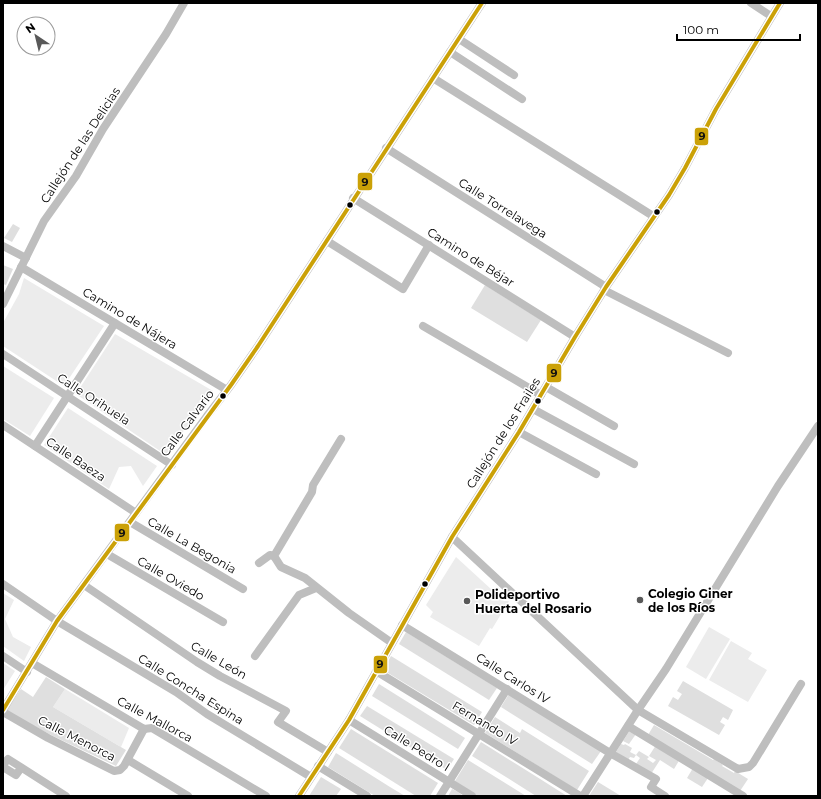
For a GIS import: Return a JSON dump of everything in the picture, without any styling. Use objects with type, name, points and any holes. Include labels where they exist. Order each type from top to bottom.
[{"type":"street","name":"Callejón de las Delicias","points":[[3,304],[6,292],[26,258],[44,221],[76,176],[103,129],[166,34],[184,3]]},
{"type":"street","name":"Calle Calvario","points":[[3,711],[57,621],[258,346],[482,3]]},
{"type":"street","points":[[751,3],[772,16]]},
{"type":"street","name":"Callejón de los Frailes","points":[[299,796],[349,720],[452,537],[519,432],[605,289],[685,168],[716,109],[780,3]]},
{"type":"street","points":[[459,38],[514,75]]},
{"type":"street","points":[[450,52],[522,99]]},
{"type":"street","points":[[433,78],[654,216]]},
{"type":"street","name":"Calle Torrelavega","points":[[386,148],[605,289],[728,353]]},
{"type":"street","name":"Camino de Béjar","points":[[354,198],[575,337]]},
{"type":"street","points":[[327,240],[403,289],[429,246]]},
{"type":"street","points":[[3,246],[26,258]]},
{"type":"street","name":"Camino de Nájera","points":[[21,267],[227,390]]},
{"type":"street","points":[[35,446],[115,323]]},
{"type":"street","points":[[423,326],[541,395]]},
{"type":"street","name":"Calle Orihuela","points":[[3,354],[172,464]]},
{"type":"street","points":[[546,386],[614,426]]},
{"type":"street","points":[[533,409],[634,464]]},
{"type":"street","name":"Calle Baeza","points":[[3,425],[136,513]]},
{"type":"street","points":[[582,796],[666,669],[778,486],[818,426]]},
{"type":"street","points":[[519,432],[596,474]]},
{"type":"street","points":[[274,556],[312,492],[313,485],[341,439]]},
{"type":"street","name":"Calle La Begonia","points":[[130,522],[243,589]]},
{"type":"street","points":[[452,537],[638,710],[738,769],[744,769],[753,763],[801,684]]},
{"type":"street","name":"Calle Oviedo","points":[[107,554],[223,622]]},
{"type":"street","points":[[259,563],[270,555],[274,556]]},
{"type":"street","points":[[274,556],[281,566],[305,578],[349,613],[392,643]]},
{"type":"street","name":"Calle Concha Espina","points":[[3,584],[57,621],[176,692],[207,714],[311,777]]},
{"type":"street","name":"Calle León","points":[[84,585],[197,662],[220,676],[286,710],[278,722],[328,752]]},
{"type":"street","points":[[255,656],[299,595],[316,588]]},
{"type":"street","name":"Calle Carlos IV","points":[[402,625],[610,753],[656,779],[651,787],[665,796]]},
{"type":"street","points":[[3,656],[27,672]]},
{"type":"street","name":"Calle Mallorca","points":[[32,663],[144,729],[152,728],[266,796]]},
{"type":"street","name":"Fernando IV","points":[[376,671],[582,796]]},
{"type":"street","points":[[440,796],[507,689]]},
{"type":"street","name":"Calle Menorca","points":[[3,711],[48,738],[117,771],[122,768],[128,760],[144,729]]},
{"type":"street","name":"Calle Pedro I","points":[[349,720],[472,796]]},
{"type":"street","points":[[628,726],[743,796]]},
{"type":"street","points":[[3,766],[8,759],[66,796]]},
{"type":"street","points":[[128,760],[188,796]]},
{"type":"street","points":[[318,766],[366,796]]},
{"type":"shaded area","points":[[24,278],[104,326],[64,386],[3,346],[3,323],[19,294]]},
{"type":"shaded area","points":[[115,334],[213,391],[166,455],[76,394]]},
{"type":"shaded area","points":[[3,366],[54,398],[30,436],[3,419]]},
{"type":"shaded area","points":[[68,408],[157,466],[143,486],[131,466],[119,467],[109,489],[44,445]]},
{"type":"shaded area","name":"Polideportivo Huerta del Rosario","points":[[456,557],[504,601],[509,601],[492,629],[490,628],[479,646],[430,617],[433,612],[426,605]]},
{"type":"shaded area","points":[[3,593],[14,600],[5,619],[13,637],[31,647],[24,661],[3,646]]},
{"type":"shaded area","points":[[709,627],[730,639],[706,679],[686,667]]},
{"type":"shaded area","points":[[731,641],[752,653],[748,659],[767,670],[748,702],[709,680]]},
{"type":"shaded area","points":[[3,663],[15,671],[3,690]]},
{"type":"shaded area","points":[[65,689],[129,728],[121,747],[53,707]]},
{"type":"building","points":[[13,224],[20,228],[12,242],[4,238]]},
{"type":"building","points":[[3,265],[13,269],[6,285],[3,284]]},
{"type":"building","points":[[485,285],[541,320],[527,342],[471,308]]},
{"type":"building","points":[[406,632],[497,688],[489,700],[399,644]]},
{"type":"building","points":[[391,656],[482,712],[474,725],[383,670]]},
{"type":"building","points":[[46,677],[65,689],[53,707],[126,750],[116,766],[53,736],[6,711],[21,689],[33,697]]},
{"type":"building","points":[[683,681],[733,710],[728,720],[723,717],[720,722],[725,725],[719,735],[668,706],[673,697],[678,700],[682,694],[677,691]]},
{"type":"building","points":[[379,684],[465,738],[458,749],[372,696]]},
{"type":"building","points":[[509,694],[601,751],[592,764],[501,707]]},
{"type":"building","points":[[367,706],[454,759],[447,770],[360,716]]},
{"type":"building","points":[[495,717],[520,733],[522,729],[589,771],[577,790],[485,733]]},
{"type":"building","points":[[654,725],[713,760],[714,759],[734,773],[735,771],[748,779],[740,791],[648,735]]},
{"type":"building","points":[[351,729],[438,783],[430,796],[416,796],[339,748]]},
{"type":"building","points":[[630,730],[636,734],[629,744],[623,741]]},
{"type":"building","points":[[481,742],[567,796],[536,796],[472,756]]},
{"type":"building","points":[[621,744],[625,744],[632,748],[630,752],[636,755],[634,758],[630,757],[628,760],[616,752]]},
{"type":"building","points":[[656,745],[680,759],[674,769],[660,760],[651,774],[636,764],[640,758],[636,755],[639,751],[649,757],[647,759],[653,763],[656,760],[649,756]]},
{"type":"building","points":[[336,753],[405,796],[375,796],[328,767]]},
{"type":"building","points":[[468,760],[526,796],[478,796],[455,781]]},
{"type":"building","points":[[693,768],[708,778],[702,787],[687,778]]},
{"type":"building","points":[[321,777],[341,789],[336,796],[309,796]]},
{"type":"building","points":[[598,782],[621,796],[589,796]]},
{"type":"building","points":[[452,789],[458,792],[463,796],[448,796]]},
{"type":"transit line","name":"9","points":[[3,710],[57,621],[231,385],[258,346],[482,3]]},
{"type":"transit line","name":"9","points":[[299,796],[349,720],[452,537],[519,432],[575,337],[606,287],[669,195],[716,109],[780,3]]},
{"type":"place","name":"Colegio Giner de los Ríos","points":[[640,600]]},
{"type":"place","name":"Polideportivo Huerta del Rosario","points":[[467,601]]}]
